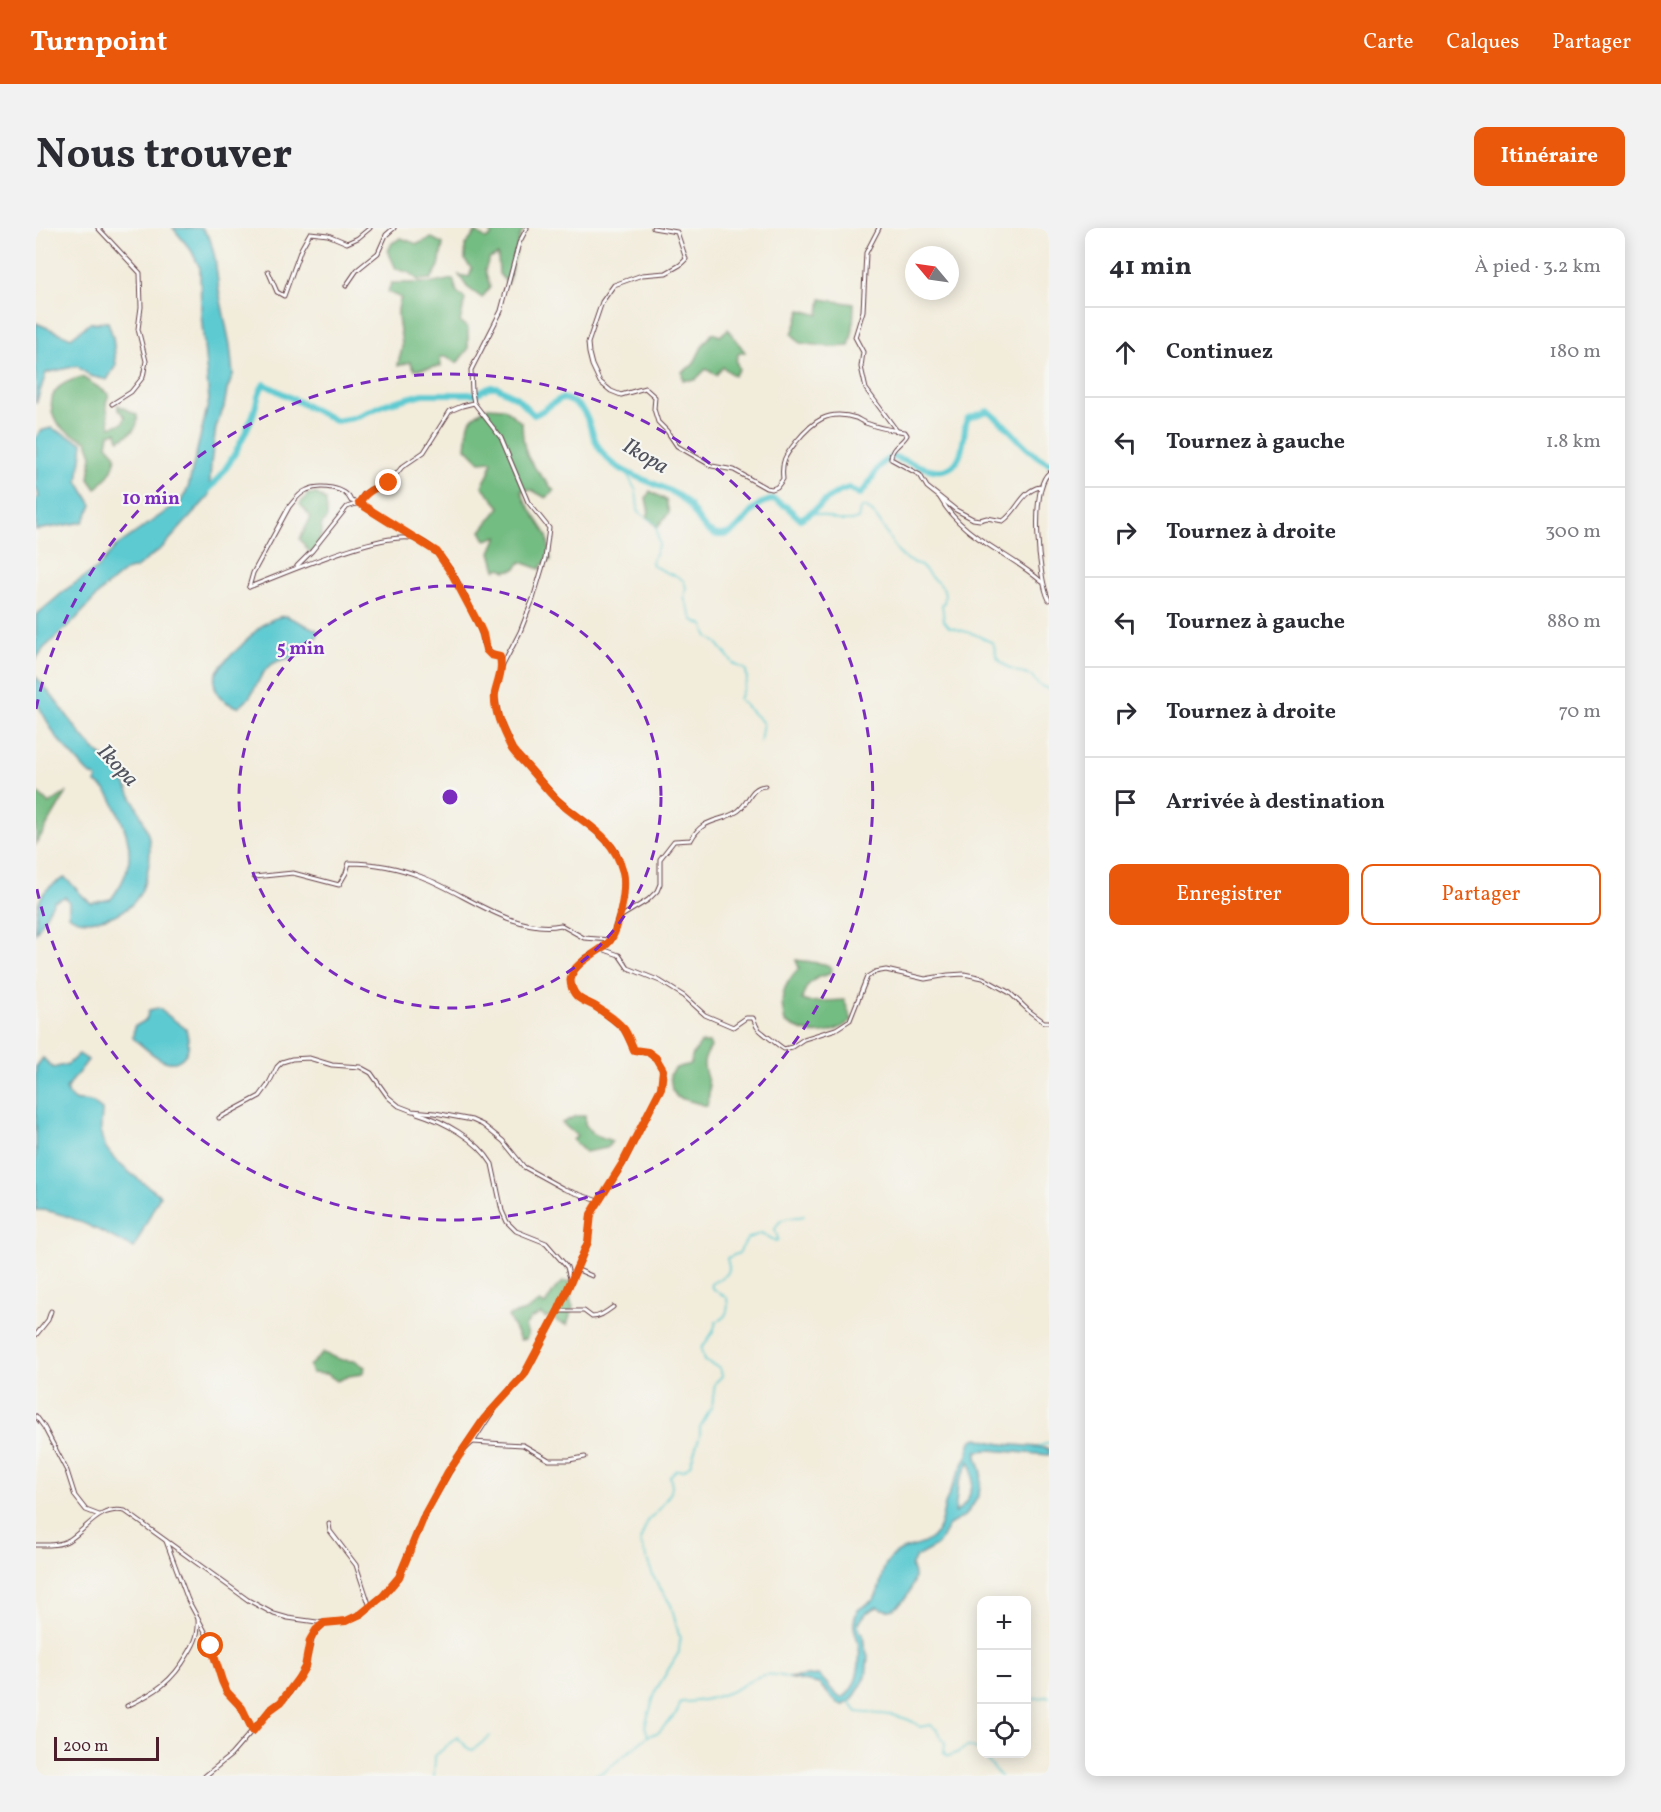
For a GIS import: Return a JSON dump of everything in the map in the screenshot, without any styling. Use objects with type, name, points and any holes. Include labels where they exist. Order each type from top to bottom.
[{"type":"street","points":[[98,228],[140,273],[141,307],[138,329],[146,361],[143,377],[131,392],[112,404]]},
{"type":"street","points":[[268,272],[278,292],[284,296],[301,249],[310,233],[328,235],[347,243],[358,238],[370,228]]},
{"type":"street","points":[[346,286],[357,270],[378,252],[386,235],[394,228]]},
{"type":"street","points":[[36,1545],[67,1542],[99,1515],[118,1509],[125,1511],[260,1608],[288,1618],[324,1623],[346,1621],[370,1607],[399,1577],[425,1514],[460,1454],[494,1407],[524,1375],[558,1311],[588,1242],[591,1214],[622,1164],[661,1088],[663,1070],[656,1058],[648,1052],[634,1050],[624,1029],[595,1006],[577,997],[570,980],[585,958],[602,949],[611,940],[624,899],[624,875],[617,853],[592,827],[558,800],[513,750],[499,718],[495,695],[502,667],[520,632],[545,559],[549,528],[528,502],[501,438],[474,403],[471,370],[501,311],[519,243],[527,228]]},
{"type":"street","points":[[653,228],[676,232],[686,259],[666,273],[642,275],[614,285],[602,302],[588,343],[592,365],[600,382],[611,391],[621,395],[645,388],[655,398],[654,409],[657,422],[667,431],[677,446],[712,466],[734,470],[772,489],[777,487],[783,479],[782,463],[789,450],[814,422],[825,417],[840,415],[905,432],[907,435],[894,449],[891,459],[920,475],[927,487],[973,519],[987,518],[1003,521],[1014,511],[1027,491],[1040,487]]},
{"type":"street","points":[[879,228],[866,253],[863,311],[855,337],[862,352],[861,367],[866,389],[897,431]]},
{"type":"street","points":[[295,568],[312,551],[347,507],[359,503],[364,494],[371,489],[389,483],[402,467],[424,452],[450,411],[474,403]]},
{"type":"street","points":[[1049,473],[1040,487],[1037,506],[1042,582],[1049,600]]},
{"type":"street","points":[[417,539],[382,540],[295,568],[249,587],[260,561],[296,497],[308,489],[341,490],[349,494],[351,501],[359,503],[417,539],[437,552],[460,587],[483,634],[486,650],[491,655],[500,657],[502,667]]},
{"type":"street","points":[[940,497],[945,508],[962,527],[994,550],[1033,573],[1042,582]]},
{"type":"street","points":[[618,917],[648,900],[657,891],[660,884],[660,859],[674,841],[691,840],[702,825],[734,813],[742,807],[756,788],[765,786]]},
{"type":"street","points":[[254,877],[293,873],[339,885],[349,863],[367,863],[422,876],[516,922],[534,927],[561,926],[584,938],[611,940]]},
{"type":"street","points":[[602,949],[619,955],[628,968],[660,981],[684,996],[705,1015],[733,1027],[746,1018],[753,1018],[756,1027],[784,1049],[804,1039],[836,1029],[850,1020],[867,977],[875,972],[886,970],[925,980],[964,974],[983,978],[1010,993],[1029,1011],[1049,1023]]},
{"type":"street","points":[[219,1118],[260,1096],[277,1066],[282,1062],[309,1058],[332,1065],[366,1069],[377,1080],[388,1097],[399,1106],[452,1129],[470,1141],[488,1158],[507,1222],[516,1231],[546,1243],[567,1267],[571,1282]]},
{"type":"street","points":[[412,1111],[455,1116],[483,1125],[503,1141],[524,1167],[564,1189],[598,1201]]},
{"type":"street","points":[[576,1269],[592,1276]]},
{"type":"street","points":[[558,1311],[584,1311],[595,1317],[613,1307]]},
{"type":"street","points":[[36,1335],[48,1320],[51,1311]]},
{"type":"street","points":[[460,1454],[473,1442],[494,1407]]},
{"type":"street","points":[[36,1416],[67,1471],[75,1496],[86,1510],[99,1515]]},
{"type":"street","points":[[473,1442],[524,1445],[549,1460],[585,1457]]},
{"type":"street","points":[[330,1524],[330,1531],[356,1566],[370,1607]]},
{"type":"street","points":[[165,1539],[188,1600],[208,1638],[224,1686],[242,1708],[253,1731]]},
{"type":"street","points":[[127,1706],[148,1695],[176,1674],[197,1639],[198,1617]]},
{"type":"street","points":[[205,1776],[231,1755],[270,1710],[290,1692],[305,1667],[313,1635],[324,1623]]},
{"type":"green space","points":[[489,228],[525,228],[520,236],[508,284],[499,274],[498,255],[489,259],[485,270],[490,287],[482,298],[467,287],[459,275],[469,277],[472,269],[465,260],[465,246],[476,232],[486,239],[492,235]]},
{"type":"green space","points":[[401,238],[417,244],[432,238],[443,244],[439,266],[431,279],[418,280],[410,273],[396,269],[388,251],[392,243]]},
{"type":"green space","points":[[453,279],[457,292],[465,299],[460,322],[468,328],[468,349],[457,363],[446,357],[440,357],[441,366],[415,370],[410,362],[398,366],[402,346],[398,316],[401,298],[388,292],[391,283],[433,283]]},
{"type":"green space","points":[[821,299],[854,304],[853,329],[849,346],[832,347],[800,343],[792,334],[801,310],[819,315]]},
{"type":"green space","points":[[728,329],[745,352],[738,354],[736,361],[739,369],[734,376],[723,367],[716,375],[706,369],[695,380],[683,380],[682,372],[693,365],[703,345],[713,333],[720,336]]},
{"type":"green space","points":[[82,377],[109,394],[106,403],[110,427],[123,423],[125,417],[118,409],[118,405],[137,415],[138,420],[136,427],[119,440],[117,432],[109,434],[107,445],[116,455],[114,465],[96,489],[89,479],[92,455],[87,441],[70,433],[59,424],[55,419],[51,403],[58,388]]},
{"type":"green space","points":[[488,407],[504,408],[522,423],[524,446],[530,461],[554,491],[546,498],[532,490],[521,490],[525,501],[547,535],[551,560],[543,564],[540,569],[521,562],[515,569],[496,570],[491,552],[498,536],[486,540],[481,531],[500,507],[482,486],[492,461],[480,462],[466,448],[471,419]]},
{"type":"green space","points":[[650,491],[666,500],[669,513],[657,527],[647,516],[649,512],[646,498]]},
{"type":"green space","points":[[308,494],[317,494],[326,501],[327,518],[321,526],[322,531],[317,549],[310,553],[300,539],[311,517],[300,504]]},
{"type":"green space","points":[[36,791],[49,804],[67,792],[36,844]]},
{"type":"green space","points":[[796,960],[825,964],[832,968],[829,974],[811,982],[802,1000],[808,1002],[844,1000],[852,1020],[836,1030],[819,1033],[802,1031],[785,1022],[782,1006],[783,993],[799,968]]},
{"type":"green space","points":[[701,1043],[709,1043],[711,1047],[704,1063],[709,1088],[707,1106],[677,1097],[672,1090],[670,1075],[676,1068],[690,1064],[693,1054]]},
{"type":"green space","points":[[576,1116],[585,1116],[585,1124],[593,1134],[612,1141],[607,1148],[585,1152],[573,1140],[577,1136],[562,1123]]},
{"type":"green space","points":[[563,1282],[575,1282],[570,1299],[573,1307],[567,1325],[558,1322],[552,1316],[545,1318],[541,1314],[530,1319],[525,1327],[528,1334],[526,1339],[520,1340],[508,1316],[526,1311],[540,1302],[545,1305],[555,1289]]},
{"type":"green space","points":[[323,1353],[342,1360],[355,1361],[365,1367],[362,1374],[337,1381],[327,1374],[312,1373],[309,1366]]},
{"type":"water","points":[[173,228],[202,228],[210,239],[230,345],[233,375],[216,427],[209,496],[164,546],[136,568],[125,571],[103,589],[74,621],[44,648],[36,659],[36,615],[68,588],[98,568],[115,547],[181,501],[188,488],[209,400],[201,313],[200,268],[191,250]]},
{"type":"water","points":[[108,322],[113,337],[116,365],[107,380],[90,376],[77,366],[46,373],[36,404],[36,323],[71,338],[90,323]]},
{"type":"water","points":[[51,428],[83,443],[78,481],[92,505],[83,522],[36,530],[36,499],[39,497],[36,486],[36,438],[40,431]]},
{"type":"water","points":[[286,616],[317,630],[317,638],[310,642],[307,649],[299,656],[272,664],[262,674],[244,703],[238,707],[224,701],[215,687],[216,674],[220,668],[260,627],[272,619]]},
{"type":"water","points":[[36,677],[88,743],[120,774],[146,826],[150,857],[143,887],[129,907],[118,914],[101,919],[79,920],[69,915],[69,902],[65,897],[54,901],[36,933],[40,900],[49,888],[65,878],[91,903],[111,899],[125,876],[129,855],[126,832],[110,797],[96,783],[97,778],[87,772],[56,737],[36,701]]},
{"type":"water","points":[[158,1008],[186,1029],[188,1050],[178,1061],[165,1061],[158,1058],[133,1038],[134,1027],[146,1020],[149,1010]]},
{"type":"water","points":[[79,1054],[88,1060],[66,1089],[69,1095],[75,1100],[93,1103],[102,1110],[101,1134],[109,1152],[125,1169],[160,1195],[134,1248],[72,1218],[36,1210],[36,1067],[43,1058],[53,1068],[68,1064]]},
{"type":"water","points":[[978,1438],[995,1443],[1040,1447],[1049,1449],[1049,1455],[977,1451],[982,1473],[979,1494],[966,1515],[949,1525],[938,1545],[916,1557],[911,1567],[914,1578],[910,1592],[901,1604],[890,1610],[877,1607],[866,1613],[858,1624],[868,1656],[866,1677],[853,1699],[844,1705],[838,1704],[819,1684],[788,1678],[818,1675],[841,1698],[851,1690],[857,1676],[859,1661],[859,1644],[854,1626],[857,1612],[877,1595],[885,1565],[893,1556],[924,1543],[934,1536],[972,1440]],"holes":[[[970,1461],[972,1467],[969,1496],[961,1509],[955,1513],[958,1484]]]},
{"type":"waterway","name":"Ikopa","points":[[205,493],[227,467],[239,446],[264,384],[336,421],[353,418],[386,404],[423,394],[476,394],[489,387],[497,387],[517,398],[534,415],[562,398],[571,401],[583,411],[605,457],[626,472],[673,492],[688,504],[709,532],[722,535],[734,531],[755,508],[773,499],[787,507],[800,519],[841,491],[849,488],[859,495],[882,463],[894,457],[921,467],[948,469],[955,464],[960,455],[968,418],[988,411],[1032,452],[1049,463]]},
{"type":"waterway","points":[[626,472],[636,491],[638,509],[641,514],[656,524],[659,544],[652,561],[653,566],[684,581],[686,588],[684,598],[693,620],[703,625],[708,637],[717,643],[734,664],[746,670],[747,680],[739,699],[763,723],[760,742]]},
{"type":"waterway","points":[[812,513],[840,521],[852,521],[858,519],[860,509],[865,507],[881,523],[901,555],[921,566],[942,587],[945,593],[942,604],[944,621],[949,627],[974,634],[993,643],[997,657],[1004,665],[1032,676],[1035,681],[1049,689]]},
{"type":"waterway","points":[[648,1736],[645,1726],[656,1690],[679,1652],[680,1639],[671,1605],[654,1578],[640,1541],[648,1520],[658,1511],[671,1492],[670,1476],[676,1470],[684,1470],[690,1465],[700,1435],[700,1427],[712,1406],[715,1383],[722,1376],[720,1368],[704,1361],[701,1349],[713,1332],[716,1322],[725,1316],[728,1306],[727,1298],[712,1288],[711,1284],[727,1274],[729,1268],[727,1258],[739,1253],[747,1239],[761,1233],[776,1241],[778,1239],[775,1229],[780,1221],[804,1216]]},
{"type":"waterway","points":[[1039,1446],[1049,1443]]},
{"type":"waterway","points":[[593,1776],[605,1771],[648,1736],[659,1732],[677,1712],[681,1702],[716,1697],[762,1675],[789,1678]]},
{"type":"waterway","points":[[1031,1700],[1049,1697]]},
{"type":"waterway","points":[[848,1700],[857,1712],[899,1717],[914,1722],[920,1727],[930,1725],[936,1729],[945,1743],[944,1753],[947,1756],[968,1747],[977,1750]]},
{"type":"waterway","points":[[434,1776],[435,1756],[457,1737],[473,1750],[490,1736]]},
{"type":"waterway","points":[[985,1758],[1000,1776]]},
{"type":"route","points":[[211,1646],[227,1692],[242,1708],[253,1731],[270,1710],[290,1692],[305,1667],[310,1640],[316,1630],[324,1623],[346,1621],[361,1614],[383,1596],[399,1577],[425,1514],[448,1472],[484,1419],[524,1375],[530,1365],[558,1311],[588,1242],[591,1214],[622,1164],[661,1088],[663,1070],[656,1058],[648,1052],[634,1050],[624,1029],[595,1006],[577,997],[570,980],[585,958],[602,949],[611,940],[624,899],[624,875],[617,853],[592,827],[558,800],[513,750],[499,718],[495,695],[502,667],[500,657],[491,655],[486,650],[483,634],[460,587],[444,561],[428,545],[359,503],[364,494],[371,489],[389,483]]}]
